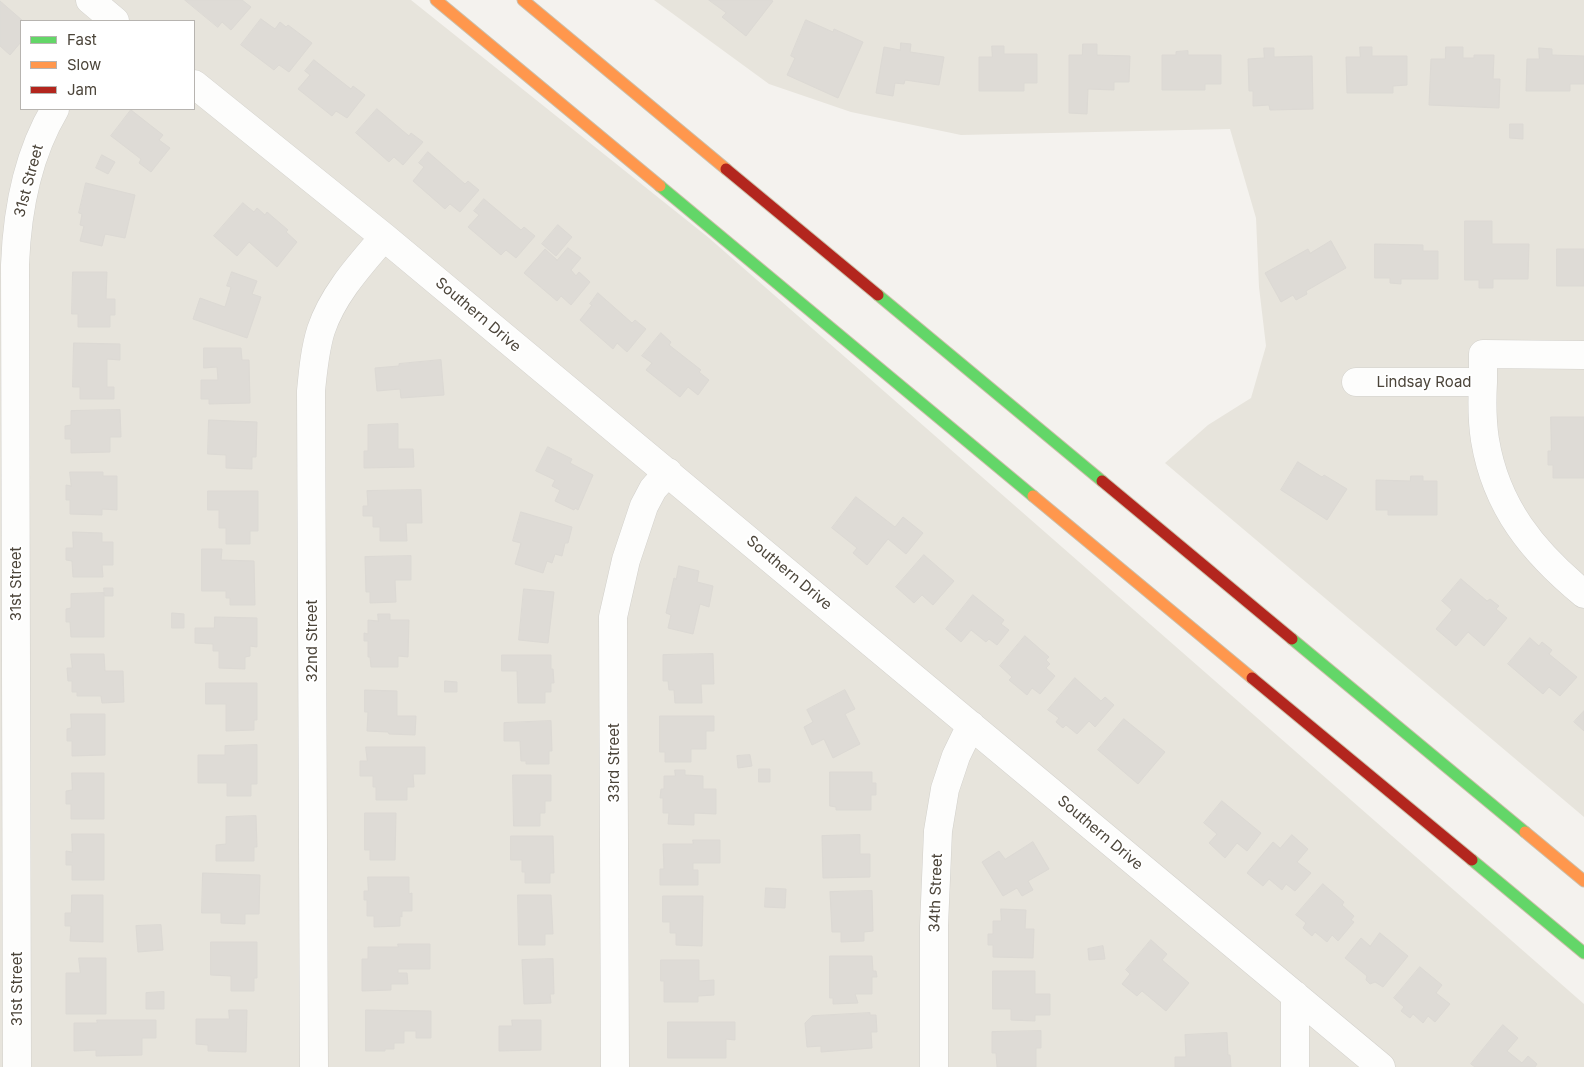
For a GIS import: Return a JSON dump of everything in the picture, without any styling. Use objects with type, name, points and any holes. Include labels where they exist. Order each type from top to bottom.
[{"type":"highway","points":[[436,0],[1584,953]]},
{"type":"highway","points":[[523,0],[1584,881]]},
{"type":"street","points":[[90,0],[114,20]]},
{"type":"street","name":"Southern Drive","points":[[195,85],[384,237],[668,472],[1381,1067]]},
{"type":"street","name":"31st Street","points":[[17,1067],[16,227],[33,155],[55,110]]},
{"type":"street","name":"32nd Street","points":[[314,1067],[311,390],[314,358],[322,328],[335,300],[352,274],[384,237]]},
{"type":"street","name":"Lindsay Road","points":[[1356,382],[1483,382],[1483,354],[1584,354]]},
{"type":"street","points":[[1483,382],[1482,408],[1485,439],[1492,469],[1505,501],[1519,527],[1539,553],[1584,594]]},
{"type":"street","name":"33rd Street","points":[[615,1067],[613,617],[626,560],[644,506],[653,490],[668,472]]},
{"type":"street","name":"34th Street","points":[[934,1067],[934,926],[938,831],[953,764],[971,726]]},
{"type":"street","points":[[1295,995],[1295,1067]]},
{"type":"shaded area","points":[[0,0],[411,0],[709,238],[1584,1004],[1584,1067],[0,1067]]},
{"type":"shaded area","points":[[654,0],[1584,0],[1584,817],[1165,463],[1208,425],[1251,398],[1266,346],[1259,287],[1256,218],[1230,129],[961,135],[851,112],[769,84]]},
{"type":"building","points":[[185,0],[242,0],[251,7],[231,30],[222,22],[218,27]]},
{"type":"building","points":[[709,0],[773,1],[746,36],[722,17],[726,13]]},
{"type":"building","points":[[0,1],[22,20],[20,20],[20,43],[10,55],[0,46]]},
{"type":"building","points":[[261,19],[275,29],[280,22],[286,27],[288,25],[312,43],[289,72],[279,65],[274,70],[241,45]]},
{"type":"building","points":[[806,20],[833,32],[834,29],[863,42],[838,98],[787,75],[795,58],[791,56]]},
{"type":"building","points":[[901,43],[911,44],[910,52],[944,57],[939,85],[905,80],[904,84],[895,83],[893,96],[876,93],[884,47],[900,50]]},
{"type":"building","points":[[1083,44],[1097,44],[1097,55],[1130,56],[1129,82],[1114,82],[1114,90],[1088,89],[1087,114],[1069,113],[1069,55],[1082,55]]},
{"type":"building","points":[[992,46],[1004,46],[1004,54],[1037,54],[1037,83],[1024,83],[1024,91],[979,91],[979,57],[992,57]]},
{"type":"building","points":[[1360,47],[1372,47],[1372,56],[1407,56],[1407,85],[1393,86],[1393,93],[1347,93],[1346,57],[1360,57]]},
{"type":"building","points":[[1446,47],[1463,47],[1463,58],[1474,58],[1474,55],[1494,55],[1493,79],[1500,79],[1499,108],[1429,105],[1431,59],[1445,59]]},
{"type":"building","points":[[1264,48],[1274,48],[1274,57],[1312,56],[1313,109],[1270,110],[1269,105],[1253,106],[1253,91],[1249,91],[1248,59],[1264,58]]},
{"type":"building","points":[[1539,48],[1552,49],[1552,55],[1584,56],[1584,84],[1570,84],[1570,91],[1526,91],[1527,59],[1539,59]]},
{"type":"building","points":[[1188,51],[1188,55],[1221,55],[1221,84],[1205,84],[1205,90],[1162,90],[1162,55],[1176,55],[1176,52]]},
{"type":"building","points":[[314,60],[351,89],[353,86],[365,95],[347,118],[336,111],[332,116],[298,89],[310,75],[305,71]]},
{"type":"building","points":[[377,109],[409,136],[411,133],[423,142],[403,165],[394,157],[389,162],[356,133]]},
{"type":"building","points":[[131,110],[163,135],[159,140],[170,148],[151,172],[139,163],[141,159],[111,136]]},
{"type":"building","points":[[1510,124],[1523,124],[1523,139],[1510,138]]},
{"type":"building","points":[[428,152],[465,184],[468,181],[479,190],[460,212],[450,204],[445,209],[413,181],[424,167],[419,163]]},
{"type":"building","points":[[102,155],[115,162],[108,174],[96,168]]},
{"type":"building","points":[[86,183],[135,195],[125,238],[105,234],[102,246],[80,241],[84,226],[80,225],[82,214],[79,213]]},
{"type":"building","points":[[484,199],[521,230],[524,227],[535,236],[516,258],[506,250],[501,255],[468,227],[479,215],[474,211]]},
{"type":"building","points":[[243,203],[254,212],[257,208],[265,215],[267,212],[288,230],[286,232],[297,242],[277,267],[249,242],[237,256],[214,236]]},
{"type":"building","points":[[1465,221],[1492,221],[1492,244],[1529,244],[1528,279],[1493,279],[1493,288],[1479,288],[1479,280],[1465,280]]},
{"type":"building","points":[[558,225],[572,237],[556,256],[542,244]]},
{"type":"building","points":[[1331,241],[1346,268],[1306,291],[1307,294],[1296,300],[1293,295],[1281,302],[1265,273],[1308,249],[1310,253]]},
{"type":"building","points":[[1375,244],[1423,245],[1423,251],[1438,251],[1438,279],[1401,279],[1401,284],[1390,283],[1390,278],[1375,278]]},
{"type":"building","points":[[568,248],[581,258],[571,270],[576,276],[579,272],[590,282],[571,305],[561,296],[557,301],[524,273],[545,249],[557,260]]},
{"type":"building","points":[[1557,249],[1584,249],[1584,286],[1557,286]]},
{"type":"building","points":[[73,272],[107,272],[106,299],[115,299],[115,315],[110,315],[110,327],[78,327],[78,314],[72,314]]},
{"type":"building","points":[[232,272],[257,281],[252,294],[261,297],[247,338],[193,319],[200,298],[225,307],[231,287],[227,286]]},
{"type":"building","points":[[598,293],[632,323],[635,320],[646,329],[627,352],[617,343],[613,349],[580,320],[592,305],[590,304]]},
{"type":"building","points":[[661,333],[671,342],[669,345],[701,370],[699,372],[709,380],[698,395],[688,387],[680,397],[646,370],[652,363],[642,356]]},
{"type":"building","points":[[74,343],[120,344],[120,360],[107,359],[107,387],[114,387],[114,399],[80,399],[80,387],[73,387]]},
{"type":"building","points":[[204,348],[241,348],[242,360],[249,360],[250,403],[209,404],[209,399],[201,399],[201,380],[218,380],[217,367],[204,368]]},
{"type":"building","points":[[441,360],[444,395],[401,398],[400,389],[377,391],[375,368]]},
{"type":"building","points":[[120,410],[121,437],[110,437],[110,452],[71,453],[71,439],[65,439],[65,426],[71,425],[71,411]]},
{"type":"building","points":[[1551,417],[1584,417],[1584,478],[1553,478],[1553,465],[1548,465],[1548,451],[1551,451]]},
{"type":"building","points":[[209,420],[257,422],[256,457],[252,457],[252,469],[226,468],[226,455],[208,454]]},
{"type":"building","points":[[398,424],[398,449],[413,449],[414,467],[364,468],[364,451],[368,451],[368,425]]},
{"type":"building","points":[[548,447],[572,459],[570,463],[593,475],[578,510],[555,501],[560,490],[552,486],[555,480],[536,471]]},
{"type":"building","points":[[1298,462],[1322,477],[1324,475],[1347,489],[1327,520],[1281,490]]},
{"type":"building","points":[[70,472],[103,472],[103,476],[117,476],[117,510],[102,509],[102,515],[70,514],[70,500],[66,500],[66,485],[71,486]]},
{"type":"building","points":[[1411,476],[1423,476],[1423,481],[1437,481],[1437,515],[1388,515],[1388,510],[1376,510],[1376,480],[1410,481]]},
{"type":"building","points":[[421,490],[422,523],[406,523],[407,541],[380,541],[380,527],[373,527],[373,516],[363,516],[363,506],[368,506],[367,491]]},
{"type":"building","points":[[208,491],[258,491],[258,531],[250,531],[250,544],[226,544],[226,528],[219,528],[219,510],[208,510]]},
{"type":"building","points":[[856,497],[895,527],[903,517],[923,533],[906,554],[888,539],[867,565],[853,553],[857,548],[832,528]]},
{"type":"building","points":[[521,512],[572,527],[562,556],[555,554],[552,563],[547,561],[543,573],[515,564],[521,543],[513,541]]},
{"type":"building","points":[[73,532],[102,533],[102,542],[113,542],[113,565],[102,565],[103,577],[73,577],[72,561],[66,560],[66,548],[73,548]]},
{"type":"building","points":[[202,549],[222,549],[221,560],[254,561],[255,605],[230,605],[230,598],[226,598],[226,591],[202,591]]},
{"type":"building","points":[[924,555],[954,581],[933,605],[922,595],[914,603],[896,587]]},
{"type":"building","points":[[411,556],[411,580],[395,580],[396,602],[370,603],[370,592],[366,592],[365,557]]},
{"type":"building","points":[[679,566],[699,571],[697,582],[713,586],[709,607],[700,604],[693,634],[668,628],[671,615],[666,613],[674,578],[676,579]]},
{"type":"building","points":[[1461,579],[1487,601],[1490,599],[1499,606],[1496,609],[1507,618],[1484,646],[1468,632],[1456,646],[1436,629],[1452,610],[1442,601]]},
{"type":"building","points":[[104,588],[113,588],[113,596],[105,596]]},
{"type":"building","points":[[524,589],[554,592],[548,643],[519,640]]},
{"type":"building","points":[[104,593],[104,637],[71,637],[70,622],[66,622],[66,609],[71,608],[71,594]]},
{"type":"building","points":[[973,595],[1004,620],[1001,624],[1009,630],[997,645],[989,639],[986,642],[971,630],[961,642],[946,629]]},
{"type":"building","points":[[172,613],[184,614],[184,628],[172,628]]},
{"type":"building","points":[[378,614],[390,614],[390,620],[409,620],[408,657],[398,656],[398,667],[371,667],[370,657],[368,657],[368,641],[364,641],[364,633],[368,634],[368,620],[378,621]]},
{"type":"building","points":[[215,617],[257,618],[257,647],[250,646],[250,656],[245,657],[245,669],[219,668],[219,651],[213,651],[213,644],[195,643],[195,628],[214,628]]},
{"type":"building","points":[[1025,636],[1049,657],[1046,660],[1050,664],[1046,668],[1055,676],[1040,694],[1032,688],[1027,695],[1009,680],[1012,677],[1000,666]]},
{"type":"building","points":[[1530,638],[1539,646],[1542,642],[1552,650],[1549,654],[1577,677],[1560,696],[1549,687],[1543,694],[1508,664]]},
{"type":"building","points":[[71,654],[104,654],[105,671],[123,671],[124,702],[102,703],[101,696],[77,696],[77,692],[72,692],[72,681],[68,681],[67,668],[72,668]]},
{"type":"building","points":[[713,654],[714,684],[701,684],[702,703],[675,703],[674,690],[669,690],[668,681],[663,681],[663,655]]},
{"type":"building","points":[[502,655],[551,655],[554,683],[551,683],[551,692],[545,692],[545,703],[518,703],[517,671],[502,671]]},
{"type":"building","points":[[1075,678],[1101,701],[1105,697],[1114,705],[1095,727],[1089,721],[1077,734],[1066,725],[1063,728],[1056,722],[1059,718],[1048,710]]},
{"type":"building","points":[[445,681],[457,682],[457,692],[445,692]]},
{"type":"building","points":[[206,683],[257,683],[257,720],[254,720],[254,730],[226,731],[226,704],[206,704]]},
{"type":"building","points":[[365,690],[397,691],[397,716],[416,716],[415,735],[367,731],[368,712],[365,712]]},
{"type":"building","points":[[845,690],[855,709],[845,714],[860,744],[833,758],[824,739],[812,745],[804,727],[813,722],[807,710]]},
{"type":"building","points":[[1584,711],[1584,731],[1574,722]]},
{"type":"building","points":[[71,714],[105,714],[105,755],[72,756],[72,741],[67,741],[67,729],[71,728]]},
{"type":"building","points":[[660,716],[714,716],[714,731],[706,731],[706,749],[691,749],[691,762],[665,762],[665,752],[660,752]]},
{"type":"building","points":[[1124,719],[1165,752],[1138,784],[1098,750]]},
{"type":"building","points":[[551,721],[552,751],[549,751],[549,764],[526,764],[526,761],[521,761],[520,741],[504,741],[504,723]]},
{"type":"building","points":[[257,745],[257,784],[251,784],[251,796],[227,796],[227,783],[198,783],[198,755],[225,755],[225,746]]},
{"type":"building","points":[[366,747],[425,747],[425,774],[413,774],[414,787],[407,787],[407,800],[376,800],[376,787],[373,787],[373,776],[360,776],[360,761],[367,761]]},
{"type":"building","points":[[750,755],[752,766],[738,768],[737,756]]},
{"type":"building","points":[[759,769],[770,769],[770,782],[759,782]]},
{"type":"building","points":[[675,770],[685,770],[685,775],[703,776],[703,789],[716,789],[716,814],[694,813],[694,825],[668,824],[669,813],[663,813],[663,798],[660,798],[661,789],[664,789],[664,776],[675,776]]},
{"type":"building","points":[[830,772],[872,772],[872,783],[876,783],[876,795],[871,795],[871,810],[836,810],[836,807],[830,806]]},
{"type":"building","points":[[72,773],[104,773],[104,819],[71,819],[71,804],[66,804],[66,791],[72,790]]},
{"type":"building","points":[[513,775],[551,775],[551,801],[545,801],[545,813],[540,813],[540,826],[514,826]]},
{"type":"building","points":[[1222,801],[1261,833],[1247,851],[1237,843],[1225,858],[1209,843],[1217,834],[1204,823]]},
{"type":"building","points":[[365,813],[396,813],[395,860],[370,860],[370,850],[365,850]]},
{"type":"building","points":[[256,816],[257,847],[254,847],[254,861],[216,861],[216,845],[226,844],[226,817]]},
{"type":"building","points":[[72,834],[104,834],[104,880],[72,880],[72,865],[66,865],[66,851],[72,852]]},
{"type":"building","points":[[860,835],[860,854],[870,854],[870,877],[823,878],[822,836]]},
{"type":"building","points":[[1292,835],[1308,849],[1297,862],[1311,873],[1295,891],[1286,884],[1282,890],[1269,879],[1263,886],[1247,873],[1273,842],[1280,848]]},
{"type":"building","points":[[511,836],[553,836],[554,873],[550,873],[550,883],[525,883],[525,872],[522,872],[522,860],[511,860]]},
{"type":"building","points":[[693,840],[720,840],[720,863],[693,863],[693,870],[698,870],[698,885],[660,885],[660,869],[664,869],[663,844],[693,844]]},
{"type":"building","points":[[1033,842],[1049,869],[1028,881],[1033,890],[1022,896],[1017,888],[1003,896],[982,862],[999,851],[1005,859]]},
{"type":"building","points":[[203,873],[260,875],[259,914],[245,914],[245,924],[221,923],[221,913],[202,913]]},
{"type":"building","points":[[368,877],[409,877],[409,894],[412,893],[412,911],[402,911],[400,926],[374,927],[374,916],[367,916],[367,900],[364,900],[364,891],[368,891]]},
{"type":"building","points":[[1323,884],[1344,902],[1342,905],[1354,916],[1351,920],[1354,922],[1338,941],[1332,935],[1327,942],[1315,932],[1312,936],[1303,928],[1306,923],[1296,915]]},
{"type":"building","points":[[766,888],[786,889],[785,908],[765,907]]},
{"type":"building","points":[[872,891],[873,931],[864,932],[864,941],[841,942],[841,932],[832,932],[830,892]]},
{"type":"building","points":[[72,895],[103,895],[103,942],[70,941],[71,926],[65,926],[65,913],[71,913]]},
{"type":"building","points":[[518,895],[551,895],[553,934],[545,934],[545,945],[519,945]]},
{"type":"building","points":[[663,896],[703,896],[702,946],[676,945],[676,933],[670,933],[670,922],[663,922]]},
{"type":"building","points":[[1001,909],[1026,910],[1025,929],[1034,929],[1033,958],[993,957],[993,945],[988,945],[988,934],[993,934],[993,921],[1001,921]]},
{"type":"building","points":[[161,925],[163,950],[138,952],[136,926]]},
{"type":"building","points":[[1380,933],[1408,956],[1383,987],[1375,982],[1370,984],[1366,980],[1367,976],[1345,958],[1361,938],[1370,946]]},
{"type":"building","points":[[1151,940],[1167,954],[1162,960],[1189,983],[1166,1011],[1142,991],[1137,996],[1122,984],[1130,974],[1126,970]]},
{"type":"building","points":[[211,942],[257,942],[257,978],[254,978],[254,991],[231,991],[231,976],[211,975]]},
{"type":"building","points":[[398,944],[430,944],[430,969],[398,969],[398,973],[407,973],[408,984],[391,984],[391,990],[362,991],[362,959],[368,959],[368,947],[398,947]]},
{"type":"building","points":[[1103,946],[1105,959],[1089,960],[1088,949]]},
{"type":"building","points":[[830,956],[872,956],[873,971],[876,971],[877,977],[872,977],[872,994],[855,994],[858,1003],[833,1004],[833,998],[830,998]]},
{"type":"building","points":[[79,958],[106,958],[106,1014],[66,1014],[66,973],[80,973]]},
{"type":"building","points":[[553,959],[554,994],[550,994],[551,1003],[524,1004],[522,960]]},
{"type":"building","points":[[661,960],[699,960],[699,981],[714,980],[714,995],[698,996],[698,1002],[664,1002]]},
{"type":"building","points":[[1420,967],[1442,985],[1436,993],[1450,1004],[1435,1022],[1428,1016],[1423,1023],[1413,1014],[1410,1018],[1401,1011],[1404,1007],[1394,998]]},
{"type":"building","points":[[993,971],[1035,971],[1035,994],[1050,994],[1050,1015],[1035,1015],[1035,1021],[1011,1020],[1011,1009],[993,1009]]},
{"type":"building","points":[[164,992],[164,1009],[146,1009],[146,993]]},
{"type":"building","points":[[229,1010],[247,1010],[246,1052],[208,1051],[208,1045],[196,1044],[196,1019],[229,1019]]},
{"type":"building","points":[[366,1010],[431,1011],[431,1038],[416,1038],[416,1031],[404,1031],[404,1043],[394,1043],[394,1049],[366,1051]]},
{"type":"building","points":[[870,1013],[870,1015],[876,1015],[877,1032],[871,1032],[872,1048],[821,1052],[821,1046],[807,1047],[805,1023],[812,1016]]},
{"type":"building","points":[[97,1020],[156,1020],[156,1038],[142,1038],[142,1055],[96,1056],[96,1050],[74,1051],[74,1023],[97,1023]]},
{"type":"building","points":[[512,1020],[541,1020],[541,1050],[499,1051],[499,1026],[512,1026]]},
{"type":"building","points":[[668,1022],[735,1022],[735,1040],[726,1039],[726,1058],[668,1058]]},
{"type":"building","points":[[1503,1025],[1518,1038],[1507,1051],[1522,1063],[1528,1056],[1537,1064],[1535,1067],[1475,1067],[1471,1064]]},
{"type":"building","points":[[1041,1031],[1041,1048],[1036,1048],[1036,1067],[997,1067],[996,1053],[992,1053],[992,1032]]},
{"type":"building","points":[[1227,1033],[1228,1055],[1230,1055],[1231,1067],[1175,1067],[1175,1057],[1186,1057],[1185,1035]]},
{"type":"traffic: fast","points":[[660,186],[1033,496]]},
{"type":"traffic: fast","points":[[878,295],[1102,481]]},
{"type":"traffic: fast","points":[[1292,639],[1525,832]]},
{"type":"traffic: fast","points":[[1472,860],[1584,953]]},
{"type":"traffic: slow","points":[[436,0],[660,186]]},
{"type":"traffic: slow","points":[[523,0],[726,169]]},
{"type":"traffic: slow","points":[[1033,496],[1252,678]]},
{"type":"traffic: slow","points":[[1525,832],[1584,881]]},
{"type":"traffic: jam","points":[[726,169],[878,295]]},
{"type":"traffic: jam","points":[[1102,481],[1292,639]]},
{"type":"traffic: jam","points":[[1252,678],[1472,860]]}]
